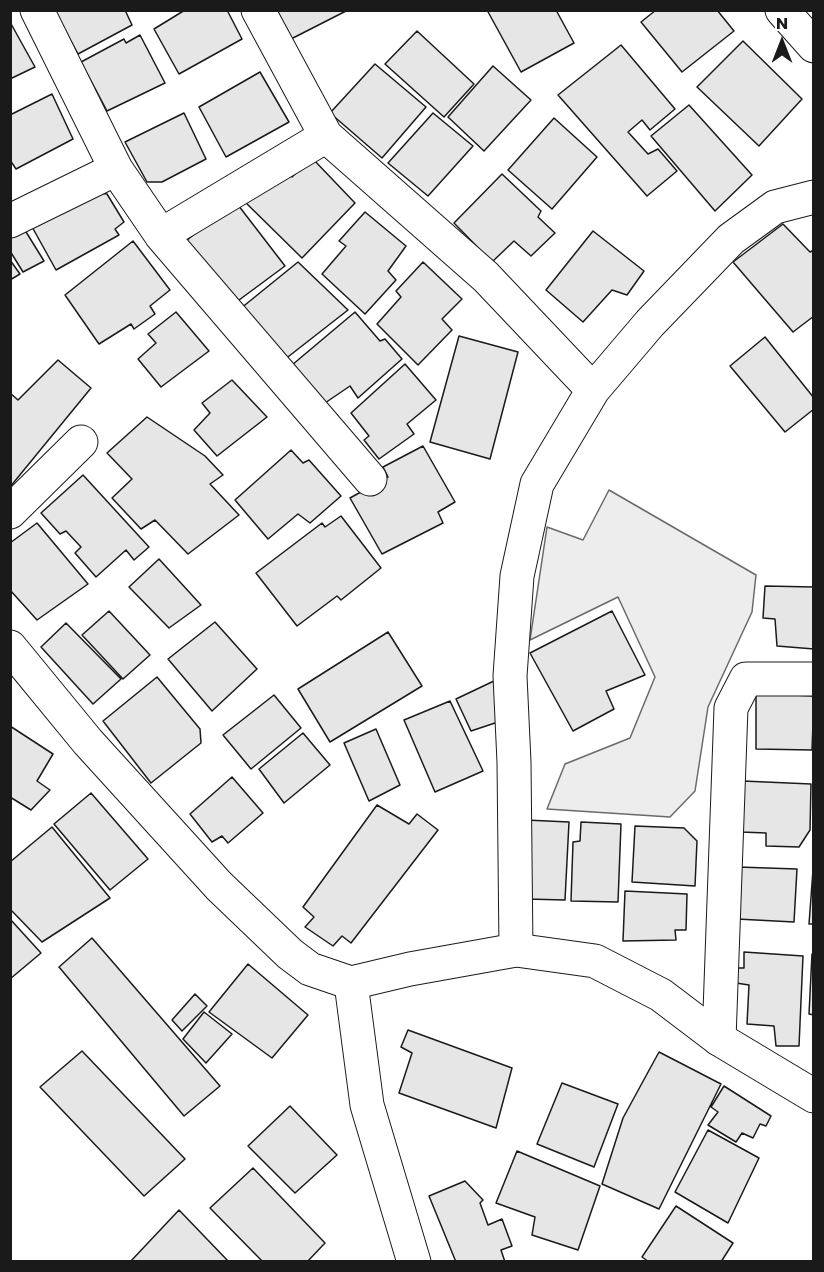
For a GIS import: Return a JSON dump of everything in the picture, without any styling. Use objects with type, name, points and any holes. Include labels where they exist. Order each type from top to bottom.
[{"type":"street","points":[[37,10],[116,169],[161,235],[370,479]]},
{"type":"street","points":[[258,10],[326,136],[486,278],[593,390]]},
{"type":"street","points":[[782,10],[813,46]]},
{"type":"street","points":[[161,235],[326,136]]},
{"type":"street","points":[[10,221],[116,169]]},
{"type":"street","points":[[516,950],[514,762],[510,676],[517,576],[537,484],[593,390],[650,323],[731,238],[775,207],[813,197]]},
{"type":"street","points":[[10,512],[81,442]]},
{"type":"street","points":[[10,647],[88,742],[219,886],[290,954],[310,969],[351,983],[410,969],[516,950],[595,961],[661,995],[719,1039],[813,1096]]},
{"type":"street","points":[[719,1039],[731,708],[746,678],[813,680]]},
{"type":"street","points":[[351,983],[367,1105],[414,1262]]},
{"type":"shaded area","points":[[609,490],[756,575],[752,612],[708,707],[695,791],[670,817],[547,809],[565,764],[630,738],[655,677],[618,597],[530,640],[547,527],[583,540]]},
{"type":"building","points":[[54,10],[125,10],[132,25],[78,54]]},
{"type":"building","points":[[185,10],[227,10],[242,39],[179,74],[154,29]]},
{"type":"building","points":[[277,10],[348,10],[291,39]]},
{"type":"building","points":[[487,10],[556,10],[574,43],[521,72]]},
{"type":"building","points":[[656,10],[717,10],[734,31],[682,72],[641,22]]},
{"type":"building","points":[[10,22],[35,67],[10,79]]},
{"type":"building","points":[[417,31],[474,84],[444,117],[385,64]]},
{"type":"building","points":[[140,35],[165,83],[107,111],[81,62],[124,39],[126,43]]},
{"type":"building","points":[[743,41],[802,99],[759,146],[697,87]]},
{"type":"building","points":[[621,45],[675,109],[650,130],[642,120],[628,132],[648,154],[658,149],[677,171],[647,196],[558,95]]},
{"type":"building","points":[[375,64],[426,107],[382,158],[330,113]]},
{"type":"building","points":[[493,66],[531,100],[484,151],[448,117]]},
{"type":"building","points":[[260,72],[289,122],[226,157],[199,107]]},
{"type":"building","points":[[52,94],[73,139],[16,169],[10,160],[10,115]]},
{"type":"building","points":[[689,105],[752,175],[715,211],[651,136]]},
{"type":"building","points":[[184,113],[206,159],[162,182],[147,182],[125,142]]},
{"type":"building","points":[[433,113],[473,146],[428,196],[388,163]]},
{"type":"building","points":[[554,118],[597,157],[552,209],[508,170]]},
{"type":"building","points":[[312,158],[355,203],[302,258],[243,200],[286,173],[292,177]]},
{"type":"building","points":[[502,174],[541,211],[538,217],[555,233],[531,256],[514,241],[492,262],[454,223]]},
{"type":"building","points":[[91,192],[107,194],[124,222],[115,229],[119,235],[56,270],[31,225]]},
{"type":"building","points":[[235,201],[285,266],[235,303],[186,241]]},
{"type":"building","points":[[365,212],[406,246],[388,271],[396,280],[365,314],[322,274],[346,246],[339,241]]},
{"type":"building","points":[[783,224],[810,252],[814,250],[814,316],[793,332],[733,262]]},
{"type":"building","points":[[23,227],[44,261],[23,272],[10,251],[10,233]]},
{"type":"building","points":[[593,231],[644,271],[627,295],[612,290],[583,322],[546,290]]},
{"type":"building","points":[[133,241],[170,290],[150,306],[155,314],[134,329],[131,324],[99,344],[65,295]]},
{"type":"building","points":[[10,260],[20,274],[10,280]]},
{"type":"building","points":[[298,262],[348,310],[284,360],[240,309]]},
{"type":"building","points":[[423,262],[462,299],[442,319],[452,330],[418,365],[377,324],[401,297],[396,291]]},
{"type":"building","points":[[176,312],[209,351],[161,387],[138,359],[156,343],[148,334]]},
{"type":"building","points":[[355,312],[380,341],[385,339],[402,359],[358,398],[350,386],[325,403],[292,365]]},
{"type":"building","points":[[459,336],[518,352],[490,459],[430,442]]},
{"type":"building","points":[[765,337],[814,398],[814,409],[785,432],[730,366]]},
{"type":"building","points":[[58,360],[91,388],[10,487],[10,393],[18,400]]},
{"type":"building","points":[[405,364],[436,400],[407,424],[414,434],[379,459],[364,440],[369,436],[351,413]]},
{"type":"building","points":[[232,380],[267,417],[217,456],[194,430],[210,413],[202,403]]},
{"type":"building","points":[[147,417],[205,456],[223,475],[210,484],[239,515],[188,554],[155,520],[141,529],[112,498],[132,479],[107,453]]},
{"type":"building","points":[[423,446],[455,502],[438,512],[443,523],[382,554],[350,498],[388,477],[383,467]]},
{"type":"building","points":[[291,450],[303,463],[309,460],[341,496],[310,523],[298,514],[268,539],[235,500]]},
{"type":"building","points":[[83,475],[149,547],[134,560],[126,550],[96,577],[75,553],[81,547],[66,531],[60,534],[41,513]]},
{"type":"building","points":[[341,516],[381,568],[341,600],[337,596],[297,626],[256,573],[322,523],[325,527]]},
{"type":"building","points":[[37,523],[88,584],[37,620],[10,590],[10,543]]},
{"type":"building","points":[[159,559],[201,605],[169,628],[129,587]]},
{"type":"building","points":[[765,586],[814,587],[814,649],[777,646],[775,619],[763,618]]},
{"type":"building","points":[[109,611],[150,655],[123,679],[82,635]]},
{"type":"building","points":[[612,611],[645,675],[606,691],[614,709],[573,731],[530,653]]},
{"type":"building","points":[[215,622],[257,669],[212,711],[168,659]]},
{"type":"building","points":[[66,623],[121,679],[93,704],[41,647]]},
{"type":"building","points":[[388,632],[422,686],[330,742],[298,689]]},
{"type":"building","points":[[157,677],[200,729],[201,743],[151,783],[103,721]]},
{"type":"building","points":[[496,680],[501,721],[471,731],[456,699]]},
{"type":"building","points":[[756,693],[814,696],[812,750],[756,749]]},
{"type":"building","points":[[274,695],[301,728],[251,769],[223,735]]},
{"type":"building","points":[[450,701],[483,771],[435,792],[404,720]]},
{"type":"building","points":[[10,726],[53,754],[37,781],[50,790],[31,810],[10,797]]},
{"type":"building","points":[[376,729],[400,785],[369,801],[344,743]]},
{"type":"building","points":[[303,733],[330,765],[284,803],[259,769]]},
{"type":"building","points":[[232,777],[263,813],[228,843],[222,836],[212,842],[190,814]]},
{"type":"building","points":[[743,781],[811,784],[810,830],[799,847],[766,846],[766,833],[741,832]]},
{"type":"building","points":[[91,793],[148,859],[110,890],[54,824]]},
{"type":"building","points":[[377,805],[409,824],[417,814],[438,830],[351,943],[342,936],[333,946],[305,927],[314,917],[303,907]]},
{"type":"building","points":[[526,820],[569,822],[565,900],[526,899]]},
{"type":"building","points":[[581,822],[621,824],[618,902],[571,901],[573,842],[580,841]]},
{"type":"building","points":[[635,826],[684,828],[697,841],[695,886],[632,882]]},
{"type":"building","points":[[52,827],[110,898],[42,942],[10,909],[10,862]]},
{"type":"building","points":[[738,867],[797,869],[794,922],[737,919]]},
{"type":"building","points":[[813,870],[814,924],[809,924]]},
{"type":"building","points":[[625,891],[687,894],[686,930],[675,930],[676,940],[623,941]]},
{"type":"building","points":[[10,919],[41,953],[10,979]]},
{"type":"building","points":[[92,938],[220,1086],[184,1116],[59,967]]},
{"type":"building","points":[[744,952],[803,956],[799,1046],[776,1046],[774,1026],[747,1024],[749,985],[736,983],[736,968],[744,968]]},
{"type":"building","points":[[812,954],[814,954],[814,1015],[809,1014]]},
{"type":"building","points":[[248,964],[308,1015],[272,1058],[209,1012]]},
{"type":"building","points":[[195,994],[207,1006],[182,1031],[172,1020]]},
{"type":"building","points":[[204,1012],[232,1034],[206,1063],[183,1039]]},
{"type":"building","points":[[408,1030],[512,1068],[496,1128],[399,1093],[412,1053],[401,1047]]},
{"type":"building","points":[[82,1051],[185,1159],[144,1196],[40,1087]]},
{"type":"building","points":[[659,1052],[721,1084],[659,1209],[602,1184],[623,1118]]},
{"type":"building","points":[[562,1083],[618,1104],[594,1167],[537,1144]]},
{"type":"building","points":[[724,1086],[771,1116],[766,1126],[760,1124],[753,1138],[742,1133],[736,1142],[708,1125],[718,1112],[711,1107]]},
{"type":"building","points":[[290,1106],[337,1155],[295,1193],[248,1146]]},
{"type":"building","points":[[708,1130],[759,1158],[728,1223],[675,1192]]},
{"type":"building","points":[[517,1151],[600,1186],[578,1250],[532,1235],[535,1217],[496,1203]]},
{"type":"building","points":[[253,1168],[325,1243],[307,1262],[263,1262],[210,1208]]},
{"type":"building","points":[[465,1181],[483,1200],[480,1203],[488,1225],[502,1219],[512,1246],[501,1250],[505,1262],[456,1262],[429,1196]]},
{"type":"building","points":[[676,1206],[733,1243],[721,1262],[649,1262],[642,1257]]},
{"type":"building","points":[[179,1210],[229,1262],[130,1262]]}]
